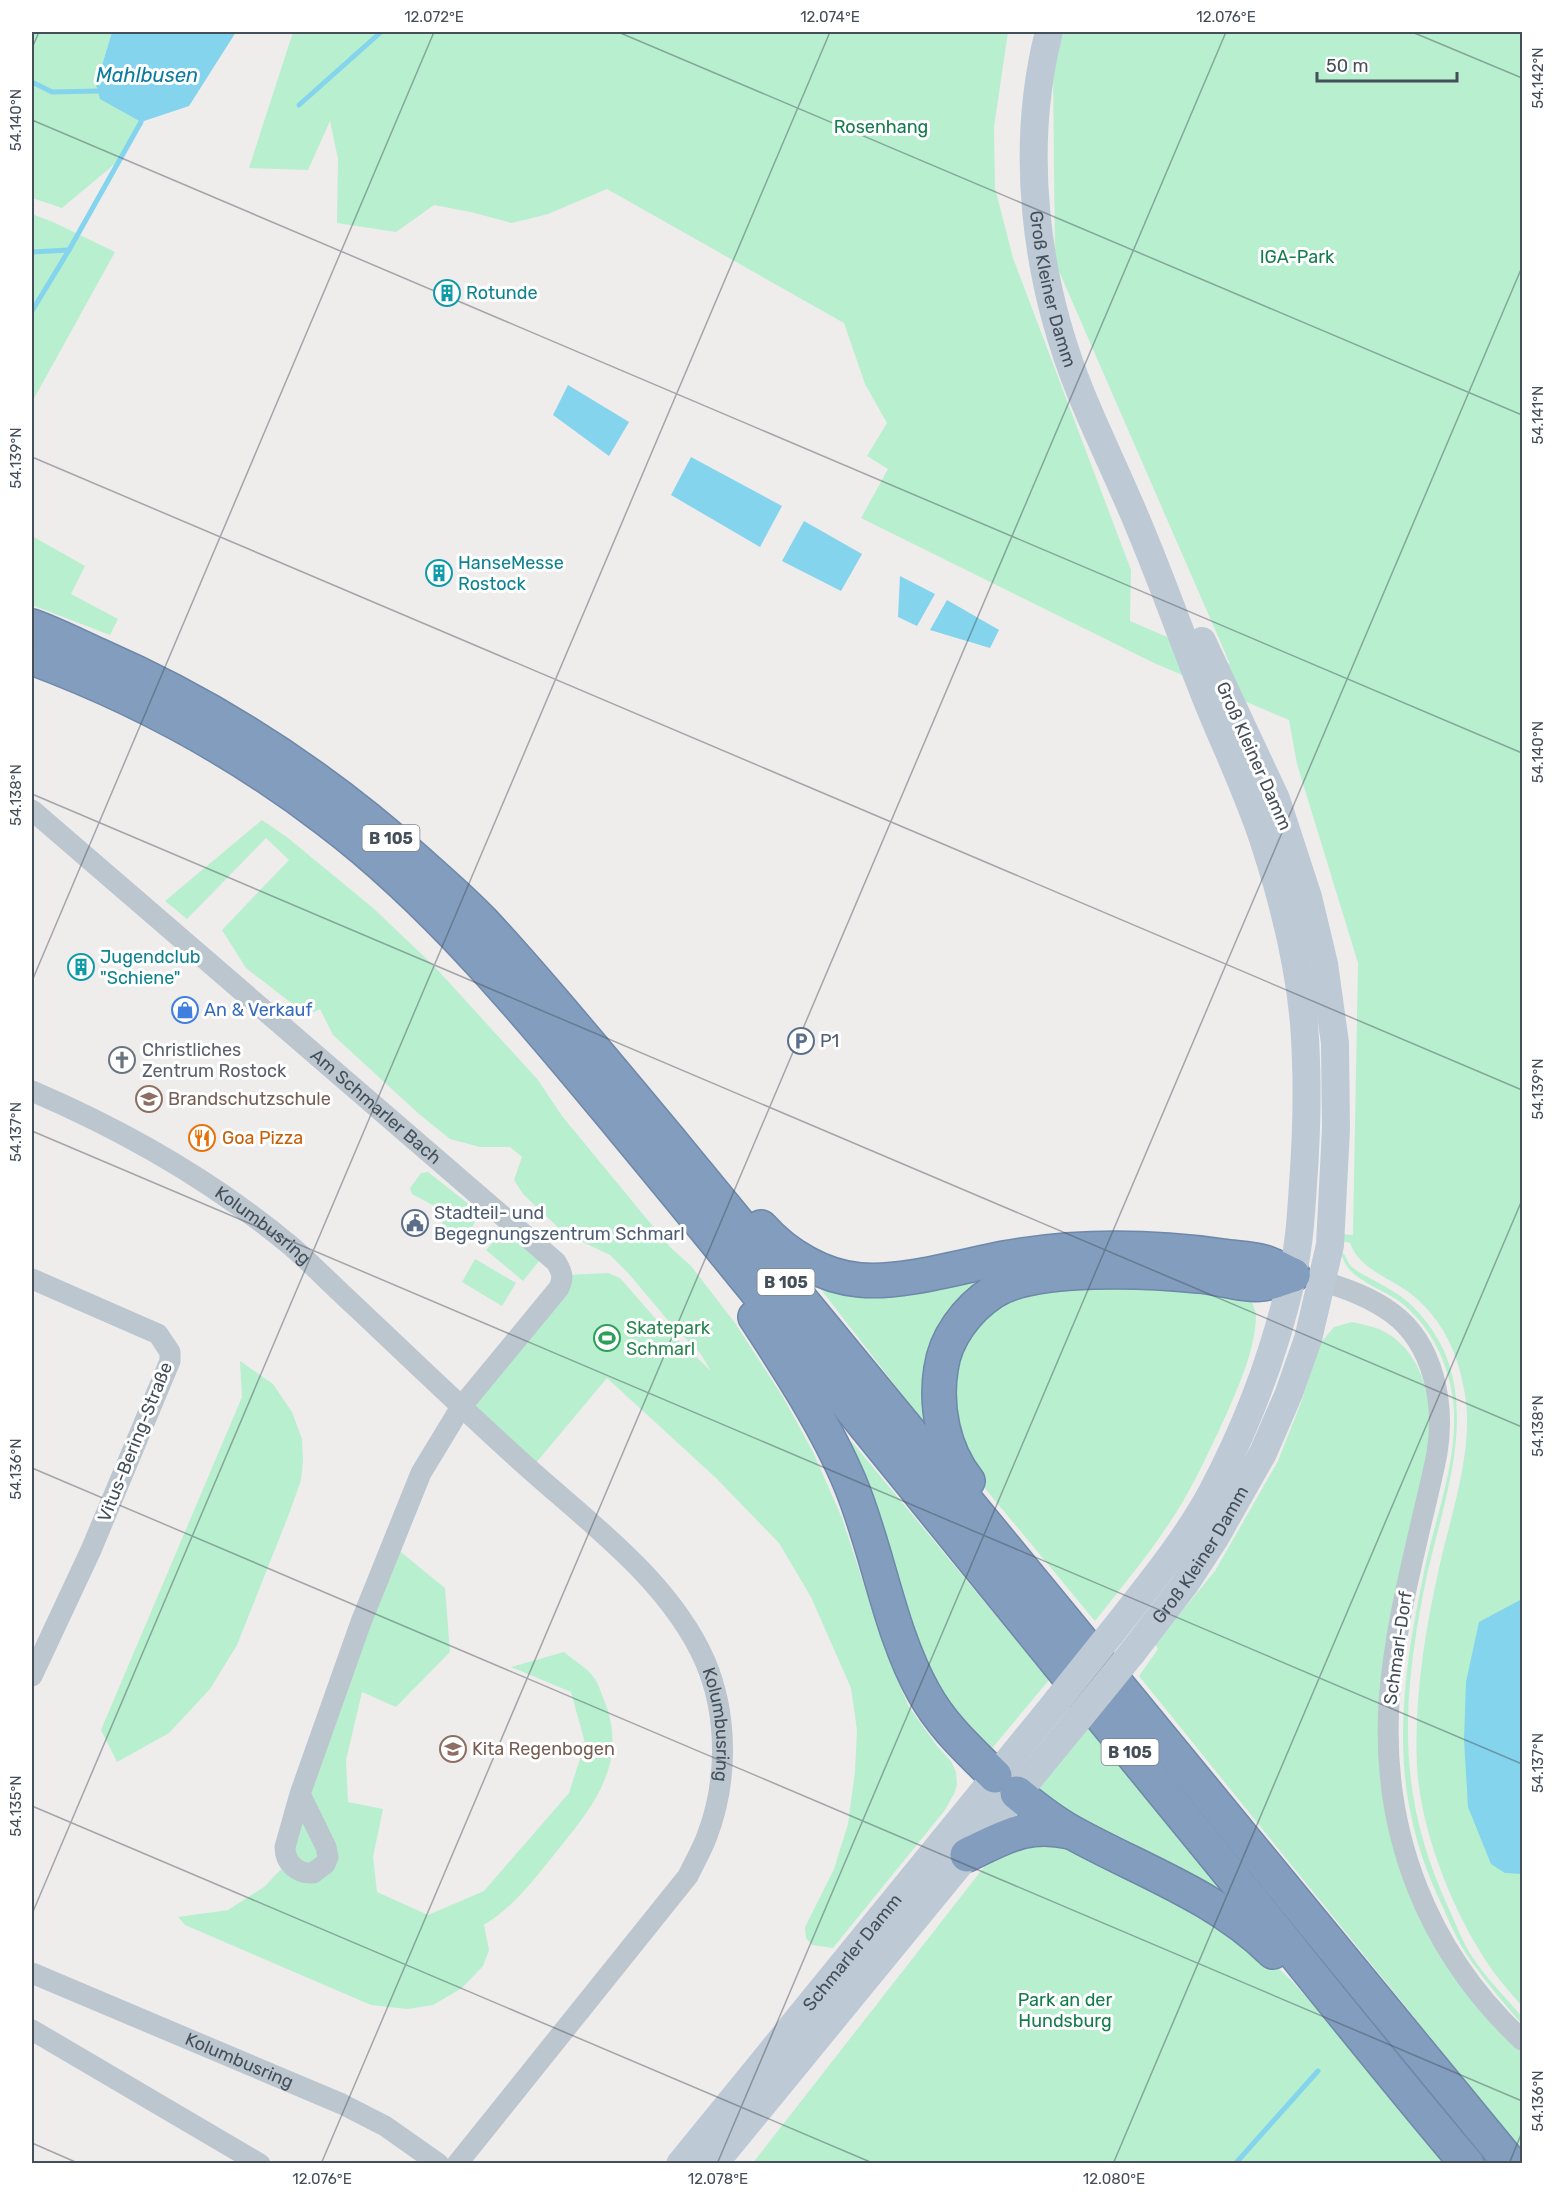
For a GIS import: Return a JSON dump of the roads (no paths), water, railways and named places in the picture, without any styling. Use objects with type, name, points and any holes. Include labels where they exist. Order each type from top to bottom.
[{"type":"highway","name":"B 105","points":[[32,626],[126,667],[206,708],[303,769],[404,848],[482,920],[674,1145],[1510,2163]]},
{"type":"highway","name":"B 105","points":[[32,658],[102,687],[188,729],[291,794],[329,821],[370,855],[463,945],[564,1056],[731,1258],[1062,1670],[1467,2163]]},
{"type":"highway","points":[[674,1145],[707,1164],[765,1232],[779,1245],[813,1266],[844,1277],[861,1280],[894,1279],[1008,1257],[1070,1250],[1111,1249],[1201,1253],[1264,1262],[1307,1278]]},
{"type":"highway","points":[[731,1258],[740,1294],[803,1395],[850,1483],[875,1551],[909,1661],[924,1693],[951,1732],[1006,1785],[1072,1833],[1188,1890],[1224,1911],[1252,1932],[1281,1960],[1335,2025],[1374,2051]]},
{"type":"highway","points":[[1020,1568],[1009,1532],[962,1474],[947,1441],[939,1406],[939,1382],[947,1343],[959,1324],[993,1291],[1017,1281],[1042,1276],[1133,1272],[1201,1276],[1260,1285],[1307,1278]]},
{"type":"highway","points":[[967,1855],[1012,1834],[1031,1828],[1050,1827],[1072,1833]]},
{"type":"street","name":"Groß Kleiner Damm","points":[[1006,1785],[1075,1723],[1185,1584],[1215,1538],[1263,1453],[1289,1393],[1308,1339],[1307,1278],[1300,1228],[1306,1140],[1304,1019],[1292,950],[1267,850],[1253,809],[1205,696],[1142,532],[1079,388],[1057,322],[1043,266],[1036,214],[1034,175],[1038,88],[1049,32]]},
{"type":"street","name":"Am Schmarler Bach","points":[[32,810],[556,1262],[562,1272],[559,1288],[461,1407]]},
{"type":"street","name":"Kolumbusring","points":[[32,1091],[97,1121],[189,1173],[291,1246],[461,1407],[650,1579],[693,1638],[711,1679],[722,1741],[723,1772],[707,1836],[688,1876],[457,2163]]},
{"type":"street","name":"Groß Kleiner Damm","points":[[1006,1785],[1024,1741],[1178,1547],[1210,1496],[1238,1440],[1307,1278]]},
{"type":"street","name":"Schmarl-Dorf","points":[[1307,1278],[1357,1293],[1393,1314],[1421,1345],[1430,1366],[1436,1391],[1439,1421],[1437,1452],[1403,1601],[1393,1662],[1389,1704],[1392,1791],[1400,1834],[1411,1871],[1429,1916],[1447,1950],[1481,1997],[1522,2040]]},
{"type":"street","name":"Vitus-Bering-Straße","points":[[32,1279],[158,1334],[170,1352],[170,1361],[91,1550],[32,1676]]},
{"type":"street","points":[[300,1794],[361,1622],[406,1508],[421,1473],[461,1407]]},
{"type":"street","name":"Schmarler Damm","points":[[714,2163],[967,1855],[1006,1785]]},
{"type":"street","name":"Schmarler Damm","points":[[680,2163],[1006,1785]]},
{"type":"street","name":"Kolumbusring","points":[[32,1973],[342,2104],[385,2126],[439,2163]]},
{"type":"street","points":[[32,2030],[260,2163]]},
{"type":"water","name":"Mahlbusen","points":[[112,32],[236,32],[189,106],[141,122],[100,99],[96,85]]},
{"type":"water","points":[[568,385],[629,422],[609,456],[553,415]]},
{"type":"water","points":[[691,457],[782,506],[760,547],[671,495]]},
{"type":"water","points":[[804,521],[862,554],[841,591],[782,561]]},
{"type":"water","points":[[900,576],[935,594],[917,626],[898,617]]},
{"type":"water","points":[[947,600],[999,630],[990,648],[930,630]]},
{"type":"water","points":[[1522,1599],[1522,1874],[1505,1873],[1491,1864],[1468,1807],[1464,1740],[1466,1682],[1479,1622]]},
{"type":"waterway","points":[[299,105],[381,32]]},
{"type":"waterway","points":[[32,82],[52,92],[98,91]]},
{"type":"waterway","points":[[32,311],[141,122]]},
{"type":"waterway","points":[[32,252],[69,250]]},
{"type":"waterway","points":[[1235,2164],[1318,2071]]},
{"type":"place","name":"Rotunde","points":[[447,293]]},
{"type":"place","name":"HanseMesse Rostock","points":[[439,573]]},
{"type":"place","name":"Jugendclub \"Schiene\"","points":[[81,967]]},
{"type":"place","name":"An & Verkauf","points":[[185,1010]]},
{"type":"place","name":"P1","points":[[801,1041]]},
{"type":"place","name":"Christliches Zentrum Rostock","points":[[122,1060]]},
{"type":"place","name":"Brandschutzschule","points":[[149,1099]]},
{"type":"place","name":"Goa Pizza","points":[[202,1138]]},
{"type":"place","name":"Stadteil- und Begegnungszentrum Schmarl","points":[[415,1223]]},
{"type":"place","name":"Skatepark Schmarl","points":[[607,1338]]},
{"type":"place","name":"Kita Regenbogen","points":[[453,1749]]},
{"type":"park label","name":"Rosenhang","points":[[881,127]]},
{"type":"park label","name":"IGA-Park","points":[[1297,257]]},
{"type":"park label","name":"Park an der Hundsburg","points":[[1065,2010]]}]
